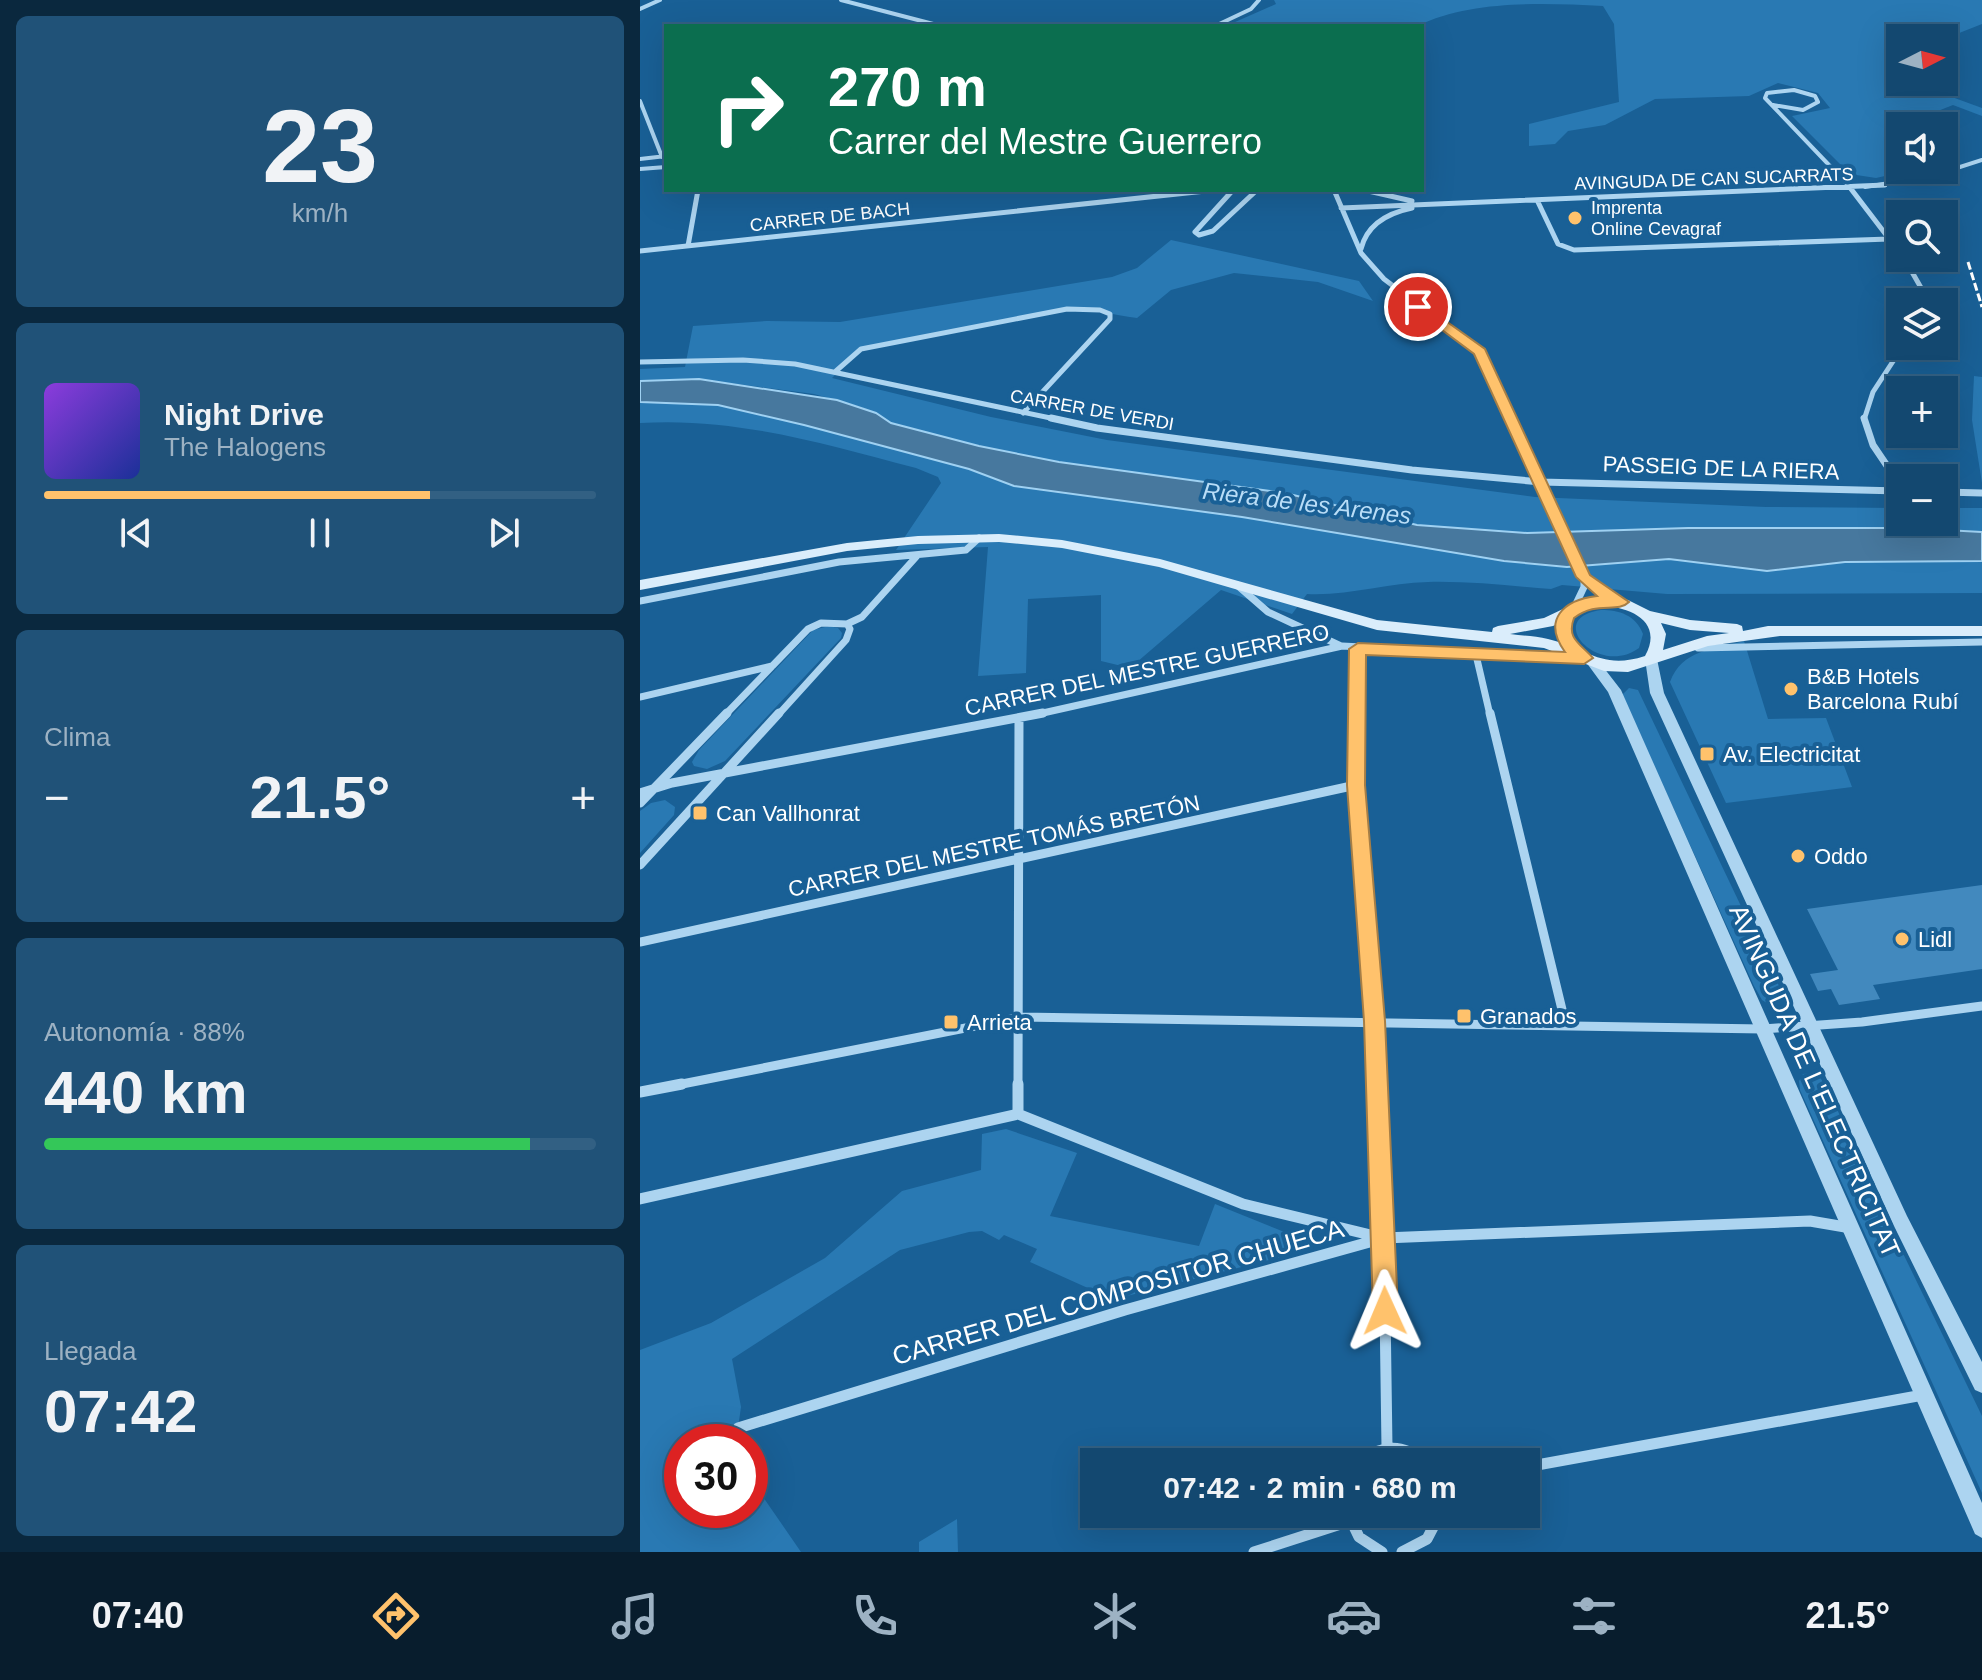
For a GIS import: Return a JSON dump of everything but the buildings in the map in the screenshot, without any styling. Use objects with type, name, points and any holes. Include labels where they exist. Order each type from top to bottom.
[{"type":"main road","points":[[640,585],[847,547],[979,538],[1042,541],[1106,551],[1377,625],[1537,641],[1584,657],[1628,667],[1707,641],[1776,632]]},
{"type":"main road","points":[[1464,634],[1526,627],[1595,601],[1621,602],[1648,615],[1700,626],[1776,632],[1982,631]]},
{"type":"main road","points":[[1570,612],[1562,633],[1584,657]]},
{"type":"main road","points":[[1648,615],[1658,627],[1661,640],[1651,659]]},
{"type":"street","points":[[640,9],[660,0]]},
{"type":"street","points":[[841,0],[933,24]]},
{"type":"street","points":[[1219,24],[1251,9],[1259,0]]},
{"type":"street","points":[[1773,105],[1800,111],[1812,109],[1818,102],[1804,92],[1783,89],[1765,95],[1766,101],[1850,187],[1886,235]]},
{"type":"street","points":[[640,101],[664,157],[663,167],[640,169]]},
{"type":"street","points":[[640,159],[664,157]]},
{"type":"street","name":"AVINGUDA DE CAN SUCARRATS","points":[[1341,208],[1850,187],[1914,180],[1982,160]]},
{"type":"street","points":[[1971,163],[1982,168]]},
{"type":"street","points":[[688,246],[698,192]]},
{"type":"street","name":"CARRER DE BACH","points":[[640,251],[1196,192]]},
{"type":"street","points":[[1231,192],[1195,232],[1199,235],[1213,231],[1255,192]]},
{"type":"street","points":[[1335,192],[1361,253],[1384,279],[1480,352],[1584,577],[1593,586],[1621,602]]},
{"type":"street","name":"AVINGUDA DE CAN SUCARRATS","points":[[1371,192],[1398,200],[1445,204]]},
{"type":"street","points":[[1537,200],[1558,244],[1574,250],[1886,239]]},
{"type":"street","name":"AVINGUDA DE CAN SUCARRATS","points":[[1361,253],[1364,235],[1376,223],[1406,209],[1445,204]]},
{"type":"street","points":[[836,371],[861,349],[1085,308],[1110,314],[1110,319],[1023,413]]},
{"type":"street","name":"CARRER DE VERDI","points":[[640,362],[743,360],[836,371],[1120,432],[1412,470],[1541,482]]},
{"type":"street","points":[[1886,464],[1864,419],[1866,405],[1894,360]]},
{"type":"street","name":"PASSEIG DE LA RIERA","points":[[1541,482],[1886,488]]},
{"type":"street","points":[[1958,492],[1982,493]]},
{"type":"street","points":[[640,601],[839,562],[966,550],[979,538]]},
{"type":"street","points":[[640,803],[815,625],[830,622],[847,624],[862,617],[916,557]]},
{"type":"street","points":[[1570,612],[1584,587],[1584,577]]},
{"type":"street","points":[[1237,585],[1268,612],[1342,646]]},
{"type":"street","points":[[640,865],[846,640],[850,629],[847,624]]},
{"type":"street","points":[[1669,653],[1710,646],[1982,642]]},
{"type":"street","name":"CARRER DEL MESTRE GUERRERO","points":[[656,787],[1019,718],[1342,646],[1476,655],[1584,657]]},
{"type":"street","points":[[1358,649],[1356,785],[1374,1021],[1384,1238],[1387,1447],[1403,1448]]},
{"type":"street","points":[[1476,655],[1566,1026]]},
{"type":"street","name":"AVINGUDA DE L'ELECTRICITAT","points":[[1584,657],[1614,690],[1982,1527]]},
{"type":"street","name":"AVINGUDA DE L'ELECTRICITAT","points":[[1651,659],[1657,693],[1901,1222],[1982,1383]]},
{"type":"street","points":[[640,697],[772,666]]},
{"type":"street","points":[[1018,1114],[1021,1017],[1019,718]]},
{"type":"street","name":"CARRER DEL MESTRE TOMÁS BRETÓN","points":[[640,942],[1356,785]]},
{"type":"street","points":[[640,793],[656,787]]},
{"type":"street","points":[[640,1092],[1021,1017],[1763,1029],[1982,1006]]},
{"type":"street","points":[[640,1199],[1018,1114],[1243,1204],[1384,1238]]},
{"type":"street","name":"CARRER DEL COMPOSITOR CHUECA","points":[[751,1424],[1140,1305],[1384,1238],[1810,1221],[1851,1228]]},
{"type":"street","points":[[1540,1464],[1923,1395]]},
{"type":"street","points":[[1254,1552],[1319,1528]]},
{"type":"street","points":[[1354,1528],[1359,1537],[1381,1552]]},
{"type":"street","points":[[1402,1552],[1413,1550],[1427,1540],[1433,1528]]},
{"type":"shaded area","points":[[1274,0],[1982,0],[1982,24],[1958,33],[1958,24],[1886,24],[1886,96],[1949,96],[1982,108],[1982,116],[1953,105],[1935,112],[1886,112],[1886,176],[1876,178],[1850,174],[1792,116],[1830,108],[1818,93],[1778,83],[1749,96],[1655,99],[1605,125],[1568,131],[1555,144],[1529,146],[1529,124],[1619,102],[1614,24],[1603,6],[1531,4],[1483,7],[1422,24],[1231,24],[1276,4]]},
{"type":"shaded area","points":[[1171,240],[1359,281],[1373,301],[1318,282],[1234,273],[1171,290],[1137,318],[1067,309],[861,349],[832,378],[991,417],[1107,440],[1535,497],[1766,507],[1886,508],[1886,528],[1688,528],[1527,533],[1417,525],[1285,493],[1059,462],[979,446],[891,423],[861,407],[814,394],[699,379],[640,381],[640,369],[685,367],[693,326],[767,321],[840,322],[1112,277],[1137,268]]},
{"type":"shaded area","points":[[1974,376],[1982,377],[1982,483],[1972,420]]},
{"type":"shaded area","points":[[640,402],[718,405],[969,469],[1014,486],[1242,517],[1504,561],[1567,567],[1669,559],[1767,571],[1845,562],[1982,561],[1982,593],[1667,594],[1562,585],[1551,589],[1428,582],[1307,594],[1292,614],[1221,590],[1130,668],[1101,661],[1101,595],[1028,599],[1026,673],[978,676],[988,547],[896,550],[941,483],[938,477],[916,468],[780,434],[711,424],[640,423]]},
{"type":"shaded area","points":[[1958,508],[1982,508],[1982,532],[1958,531]]},
{"type":"shaded area","points":[[1601,610],[1620,613],[1636,622],[1643,634],[1639,648],[1623,655],[1608,656],[1583,643],[1577,633],[1577,624],[1584,615]]},
{"type":"shaded area","points":[[829,626],[838,628],[841,638],[725,761],[707,769],[694,766],[692,762],[699,750],[813,630]]},
{"type":"shaded area","points":[[1744,641],[1768,719],[1826,718],[1852,787],[1726,803],[1670,682],[1682,663],[1700,652]]},
{"type":"shaded area","points":[[1629,688],[1638,690],[1780,988],[1783,998],[1780,1003],[1770,1005],[1762,1000],[1754,986],[1622,695]]},
{"type":"shaded area","points":[[665,800],[675,807],[674,815],[640,853],[640,811],[651,803]]},
{"type":"shaded area","points":[[1803,1074],[1819,1076],[1829,1091],[1880,1206],[1982,1416],[1982,1493],[1800,1090],[1799,1081]]},
{"type":"shaded area","points":[[1006,1129],[1077,1153],[1050,1216],[1199,1246],[1215,1204],[1292,1235],[1289,1255],[1111,1300],[1108,1293],[1090,1289],[1030,1262],[1037,1249],[1004,1235],[999,1240],[982,1231],[969,1232],[900,1250],[732,1359],[741,1407],[739,1424],[664,1424],[664,1528],[768,1528],[768,1504],[801,1552],[640,1552],[640,1350],[711,1323],[825,1258],[902,1191],[981,1170],[982,1134]]},
{"type":"shaded area","points":[[957,1519],[958,1552],[919,1552],[919,1542]]},
{"type":"water","name":"Riera de les Arenes","points":[[699,379],[837,400],[876,413],[891,423],[979,446],[1059,462],[1285,493],[1417,525],[1527,533],[1688,528],[1886,528],[1886,536],[1958,536],[1958,531],[1982,532],[1982,561],[1845,562],[1767,571],[1669,559],[1567,567],[1504,561],[1242,517],[1014,486],[969,469],[718,405],[640,402],[640,381]]},
{"type":"railway","points":[[1968,262],[1982,307]]},
{"type":"place","name":"Imprenta Online Cevagraf","points":[[1575,218]]},
{"type":"place","name":"B&B Hotels Barcelona Rubí","points":[[1791,689]]},
{"type":"place","name":"Av. Electricitat","points":[[1707,754]]},
{"type":"place","name":"Can Vallhonrat","points":[[700,813]]},
{"type":"place","name":"Oddo","points":[[1798,856]]},
{"type":"place","name":"Lidl","points":[[1902,939]]},
{"type":"place","name":"Granados","points":[[1464,1016]]},
{"type":"place","name":"Arrieta","points":[[951,1022]]},
{"type":"route","points":[[1385,1311],[1374,1021],[1356,785],[1358,649],[1584,658],[1566,643],[1562,633],[1567,615],[1574,608],[1595,601],[1621,602],[1593,586],[1584,577],[1480,352],[1418,307]]}]
